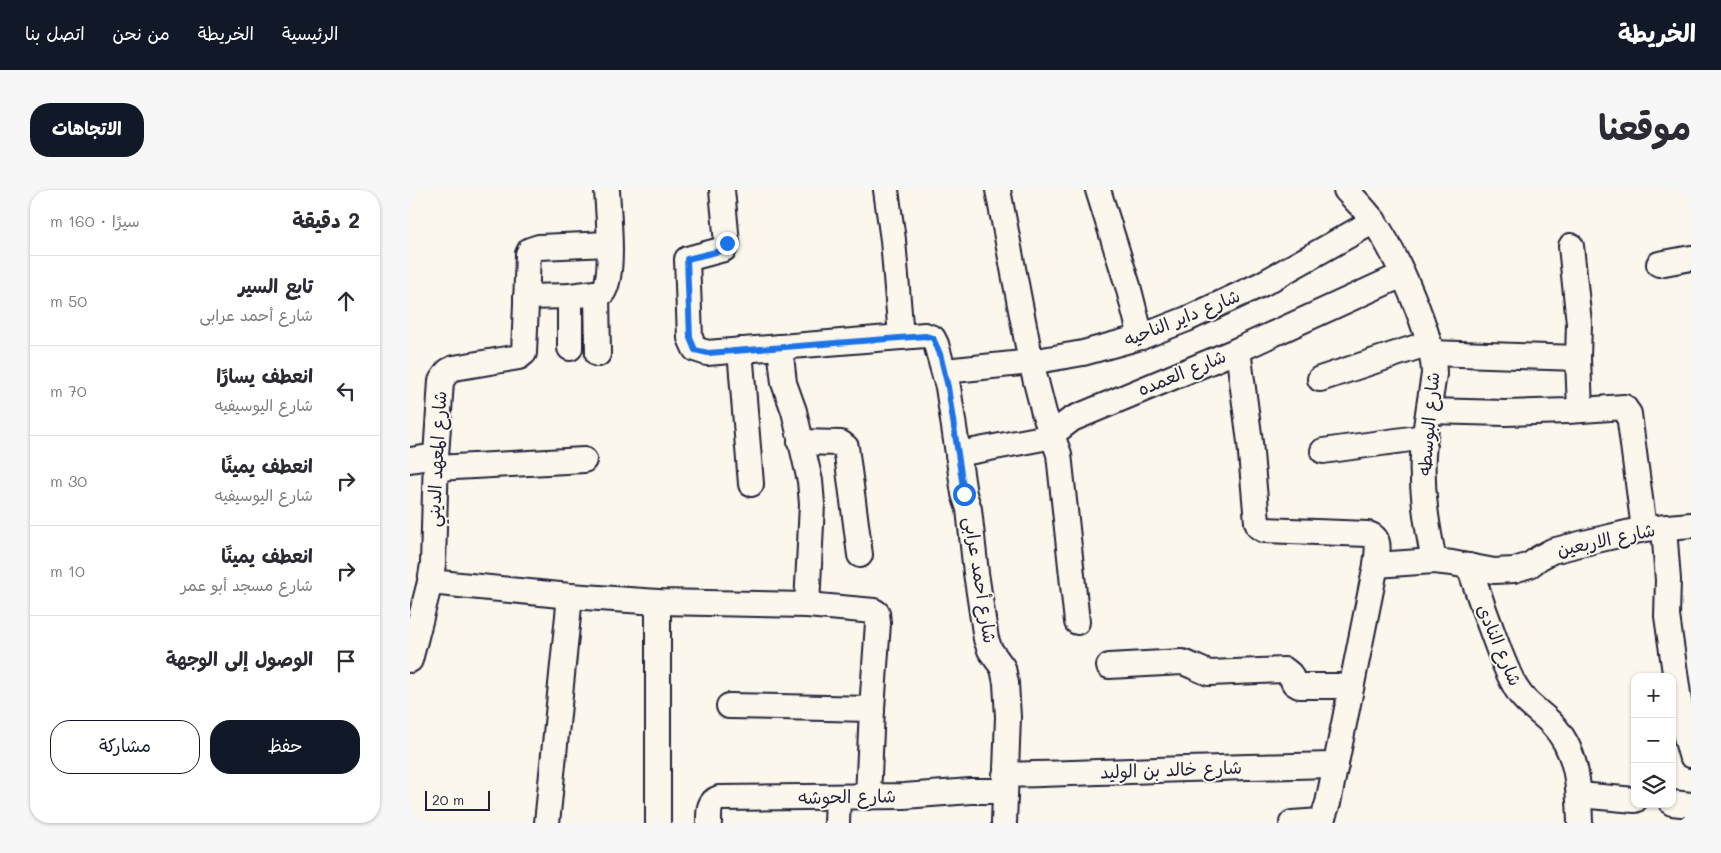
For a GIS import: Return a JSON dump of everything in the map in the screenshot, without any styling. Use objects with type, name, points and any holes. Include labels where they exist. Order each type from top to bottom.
[{"type":"street","points":[[526,297],[570,296],[603,292],[607,286],[609,244],[607,190]]},
{"type":"street","points":[[722,190],[727,243],[724,249],[687,259],[690,338],[695,350],[708,353],[901,337],[893,240],[886,190]]},
{"type":"street","points":[[998,190],[1031,362],[1044,413],[1059,454],[1077,622]]},
{"type":"street","points":[[1098,190],[1128,286],[1141,338]]},
{"type":"street","name":"شارع البوسطه","points":[[1346,190],[1374,221],[1402,275],[1434,362],[1425,437],[1423,475],[1426,519],[1434,561]]},
{"type":"street","name":"شارع داير الناحيه","points":[[945,371],[1031,362],[1082,353],[1141,338],[1262,284],[1374,221]]},
{"type":"street","name":"شارع المعهد الديني","points":[[410,660],[430,582],[432,564],[441,381],[448,371],[454,368],[519,357],[524,353],[528,254],[530,250],[534,247],[609,244]]},
{"type":"street","points":[[1571,246],[1579,323],[1580,410]]},
{"type":"street","points":[[1659,264],[1691,258]]},
{"type":"street","name":"شارع العمده","points":[[958,454],[1052,435],[1072,419],[1238,350],[1402,275]]},
{"type":"street","points":[[597,294],[598,354]]},
{"type":"street","points":[[570,296],[570,348]]},
{"type":"street","name":"شارع أحمد عرابى","points":[[901,337],[925,336],[933,338],[945,371],[964,494],[969,509],[986,639],[990,650],[1002,668],[1006,682],[1008,717],[1004,823]]},
{"type":"street","points":[[780,347],[784,383],[794,411],[810,481],[812,504],[807,605]]},
{"type":"street","points":[[1320,379],[1430,348],[1578,358]]},
{"type":"street","points":[[740,350],[751,484]]},
{"type":"street","points":[[1238,350],[1246,404],[1258,527],[1264,530],[1368,534],[1373,535],[1378,543],[1376,565],[1328,803],[1321,822],[1292,823]]},
{"type":"street","points":[[1429,411],[1472,413],[1580,410],[1619,406],[1627,410],[1668,580],[1668,616],[1682,722],[1691,755]]},
{"type":"street","points":[[1324,451],[1425,437]]},
{"type":"street","points":[[800,442],[841,443],[846,447],[860,555]]},
{"type":"street","points":[[410,460],[436,462],[584,460]]},
{"type":"street","name":"شارع الاربعين","points":[[1376,565],[1434,561],[1494,571],[1514,570],[1530,565],[1552,551],[1654,528],[1691,525]]},
{"type":"street","name":"شارع النادى","points":[[1469,566],[1481,604],[1510,677],[1521,696],[1551,723],[1564,738],[1571,753],[1577,776],[1580,823]]},
{"type":"street","points":[[430,582],[570,596],[658,602],[807,605],[870,610],[877,613],[868,797]]},
{"type":"street","points":[[547,823],[570,596]]},
{"type":"street","points":[[658,602],[658,823]]},
{"type":"street","points":[[1109,666],[1182,662],[1209,673],[1285,670],[1290,674],[1294,683],[1300,686],[1351,686]]},
{"type":"street","points":[[729,706],[872,709]]},
{"type":"street","name":"شارع خالد بن الوليد","points":[[1005,783],[1229,767],[1336,765]]},
{"type":"street","name":"شارع الحوشه","points":[[709,823],[711,804],[714,800],[720,798],[904,796],[971,791],[1005,783]]},
{"type":"street","points":[[1579,796],[1631,800]]},
{"type":"street","points":[[837,823],[838,797]]},
{"type":"street","points":[[1676,803],[1691,805]]},
{"type":"route","points":[[727,243],[724,249],[720,251],[687,259],[690,338],[695,350],[708,353],[925,336],[933,338],[945,371],[964,494]]}]
